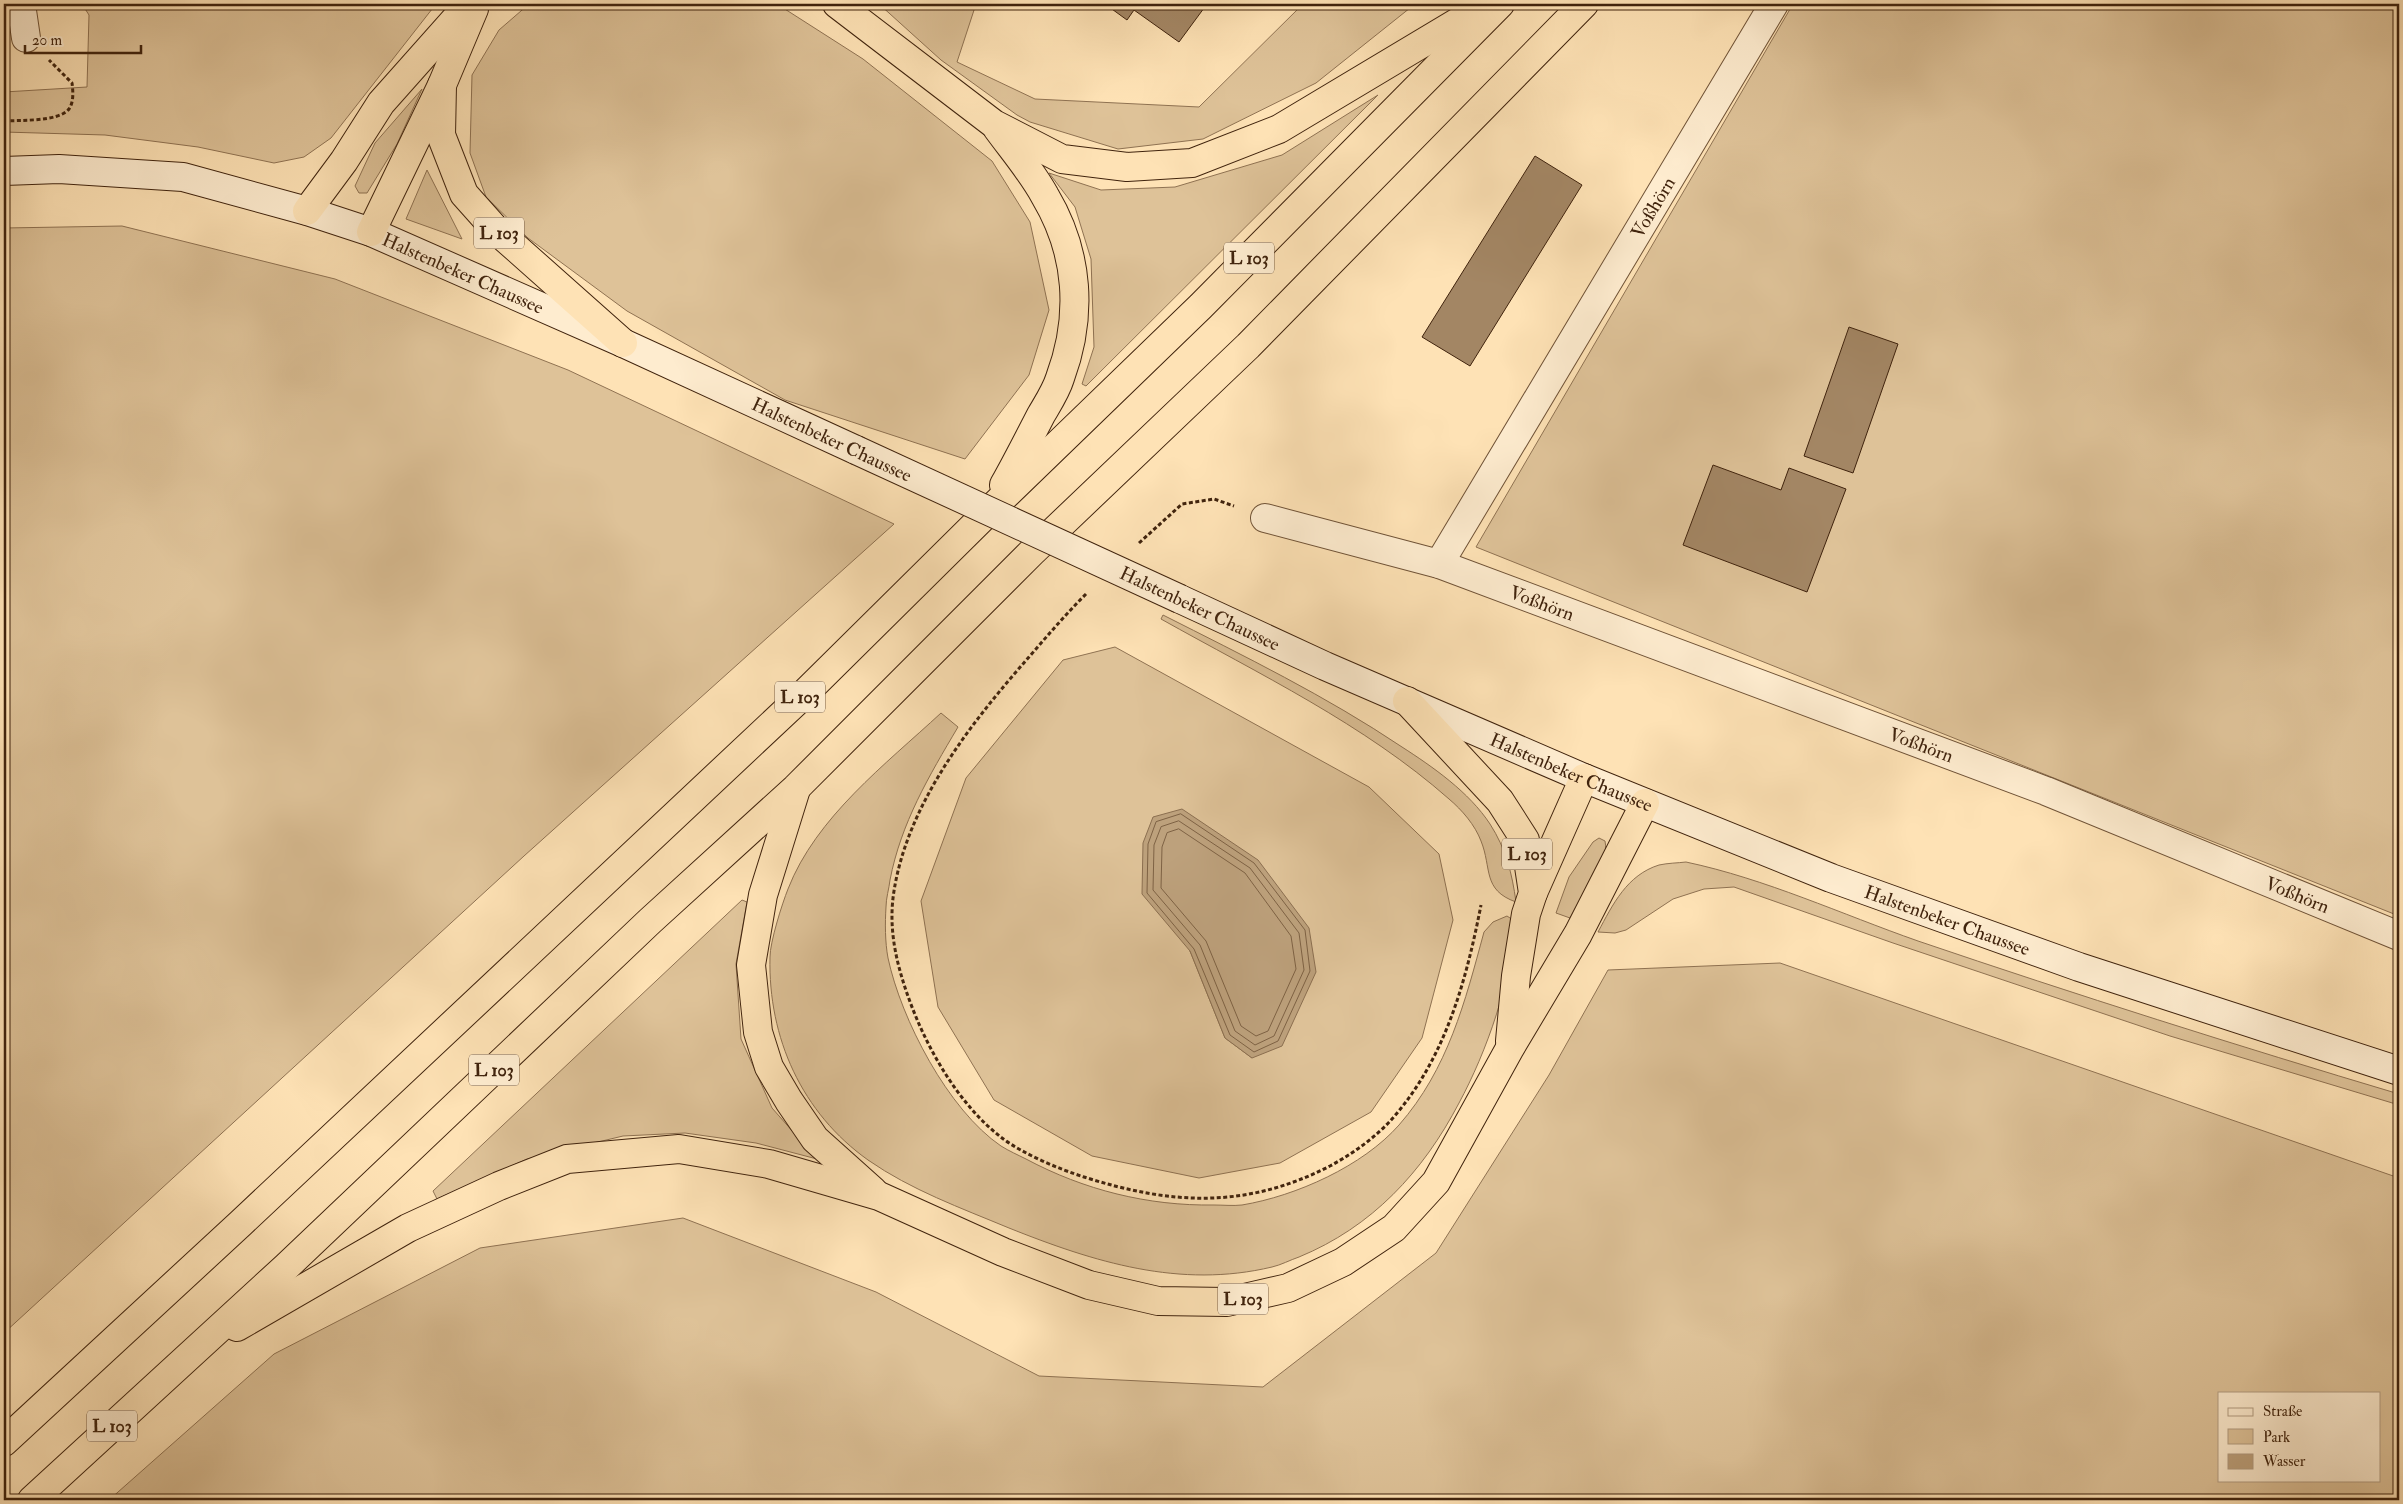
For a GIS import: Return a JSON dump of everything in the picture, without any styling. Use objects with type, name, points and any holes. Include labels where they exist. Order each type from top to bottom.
[{"type":"highway","points":[[307,211],[344,162],[381,103],[469,4]]},
{"type":"highway","name":"L 103","points":[[371,232],[442,85],[476,4]]},
{"type":"highway","name":"L 103","points":[[837,4],[994,124],[1062,159],[1127,167],[1192,163],[1279,129],[1489,4]]},
{"type":"highway","name":"L 103","points":[[4,1442],[249,1217],[801,697],[993,507],[1201,306],[1500,4]]},
{"type":"highway","name":"L 103","points":[[32,1500],[286,1266],[650,921],[796,788],[1032,552],[1248,346],[1584,4]]},
{"type":"highway","name":"L 103","points":[[442,85],[441,135],[464,194],[497,231],[623,343]]},
{"type":"highway","name":"L 103","points":[[993,507],[1060,380],[1070,345],[1076,310],[1075,283],[1070,256],[1061,228],[1045,195],[994,124]]},
{"type":"highway","name":"L 103","points":[[1407,701],[1500,800],[1525,840],[1533,893]]},
{"type":"highway","name":"L 103","points":[[1510,1048],[1516,976],[1526,914],[1533,893],[1584,778]]},
{"type":"highway","name":"L 103","points":[[796,788],[763,895],[751,965],[758,1032],[769,1067],[815,1139],[879,1196]]},
{"type":"highway","name":"L 103","points":[[192,1352],[408,1228],[499,1186],[567,1159],[678,1149],[769,1164],[879,1196],[1003,1252],[1089,1285],[1158,1301],[1227,1302],[1288,1288],[1343,1262],[1394,1228],[1436,1182],[1510,1048],[1578,934],[1645,803]]},
{"type":"main road","points":[[21,4],[26,38]]},
{"type":"main road","name":"Voßhörn","points":[[1439,564],[1774,4]]},
{"type":"main road","name":"Halstenbeker Chaussee","points":[[4,171],[59,169],[184,177],[307,211],[371,232],[623,343],[1325,666],[1584,778],[1831,878],[2070,963],[2399,1071]]},
{"type":"main road","name":"Voßhörn","points":[[1265,518],[1439,564],[2046,791],[2399,936]]},
{"type":"path","points":[[4,121],[58,117],[68,110],[73,96],[72,82]]},
{"type":"path","points":[[1132,550],[1182,504],[1214,499],[1265,518]]},
{"type":"path","points":[[1092,589],[1072,608],[992,700],[939,776],[903,851],[894,893],[892,935],[902,978],[916,1019],[940,1064],[968,1105],[1003,1139],[1069,1172],[1122,1189],[1182,1198],[1239,1198],[1299,1182],[1349,1156],[1391,1120],[1424,1077],[1455,1012],[1471,957],[1481,905]]},
{"type":"green space","points":[[82,4],[436,4],[331,138],[304,157],[274,163],[198,147],[105,135],[4,132],[4,92],[87,87],[89,15]]},
{"type":"green space","points":[[529,4],[777,4],[863,59],[992,161],[1030,222],[1049,310],[1029,375],[965,459],[785,400],[627,311],[528,238],[486,197],[470,153],[472,75],[499,30]]},
{"type":"green space","points":[[879,4],[976,4],[957,62],[1035,99],[1199,107],[1303,4],[1415,4],[1316,83],[1203,139],[1118,149],[1030,122],[1017,115],[941,60]]},
{"type":"green space","points":[[1793,4],[2399,4],[2399,916],[1476,547]]},
{"type":"green space","points":[[422,89],[397,144],[367,193],[359,193],[355,186],[375,143]]},
{"type":"green space","points":[[1378,95],[1086,386],[1082,384],[1094,347],[1091,259],[1075,207],[1049,173],[1101,190],[1175,187],[1282,155]]},
{"type":"green space","points":[[427,170],[462,239],[406,219]]},
{"type":"green space","points":[[122,226],[335,279],[568,370],[894,524],[524,856],[4,1333],[4,228]]},
{"type":"green space","points":[[1163,615],[1284,677],[1344,711],[1414,755],[1450,781],[1472,801],[1496,833],[1507,862],[1516,902],[1505,897],[1493,885],[1481,841],[1468,818],[1454,803],[1416,772],[1382,747],[1310,702],[1161,619]]},
{"type":"green space","points":[[1115,647],[1369,787],[1439,854],[1453,920],[1422,1038],[1371,1112],[1280,1163],[1199,1178],[1092,1156],[994,1100],[938,1007],[921,901],[966,778],[1063,660]],"holes":[[[1190,951],[1252,1058],[1225,1038]]]},
{"type":"green space","points":[[941,713],[958,727],[917,800],[909,819],[895,859],[887,897],[885,919],[886,946],[894,982],[915,1035],[945,1087],[963,1110],[981,1130],[1001,1146],[1048,1170],[1071,1179],[1117,1194],[1165,1203],[1239,1205],[1263,1201],[1306,1187],[1348,1166],[1384,1140],[1416,1104],[1430,1081],[1453,1034],[1470,984],[1484,932],[1493,922],[1507,916],[1513,920],[1509,966],[1496,1014],[1479,1061],[1445,1128],[1412,1174],[1393,1195],[1350,1230],[1325,1245],[1279,1265],[1238,1273],[1204,1275],[1171,1273],[1105,1261],[1073,1252],[955,1206],[884,1171],[845,1141],[825,1120],[807,1096],[794,1071],[783,1044],[775,1016],[771,987],[770,957],[777,923],[788,889],[800,863],[816,838],[854,793]]},
{"type":"green space","points":[[1599,838],[1605,841],[1605,850],[1594,881],[1570,918],[1556,913],[1569,877],[1593,842]]},
{"type":"green space","points":[[1686,862],[1774,887],[1918,941],[2098,1000],[2399,1094],[2399,1105],[2170,1036],[1893,943],[1734,887],[1704,889],[1673,899],[1626,930],[1615,933],[1598,932],[1615,901],[1638,876],[1659,865]]},
{"type":"green space","points":[[742,900],[747,902],[736,964],[741,1039],[772,1108],[817,1159],[756,1143],[685,1133],[623,1136],[527,1159],[437,1199],[433,1191]]},
{"type":"green space","points":[[1780,963],[2399,1178],[2399,1500],[109,1500],[274,1354],[480,1248],[683,1218],[876,1292],[1039,1376],[1263,1387],[1436,1253],[1549,1075],[1608,970]]},
{"type":"water","points":[[1182,809],[1258,860],[1309,928],[1316,972],[1282,1046],[1252,1058],[1225,1038],[1190,951],[1142,894],[1143,843],[1153,817]]},
{"type":"building","points":[[1105,4],[1207,4],[1179,42],[1134,10],[1127,20]]},
{"type":"building","points":[[1535,156],[1582,185],[1470,366],[1422,337]]},
{"type":"building","points":[[1849,327],[1898,344],[1853,473],[1804,456]]},
{"type":"building","points":[[1713,465],[1781,490],[1789,468],[1846,489],[1807,592],[1683,545]]}]
